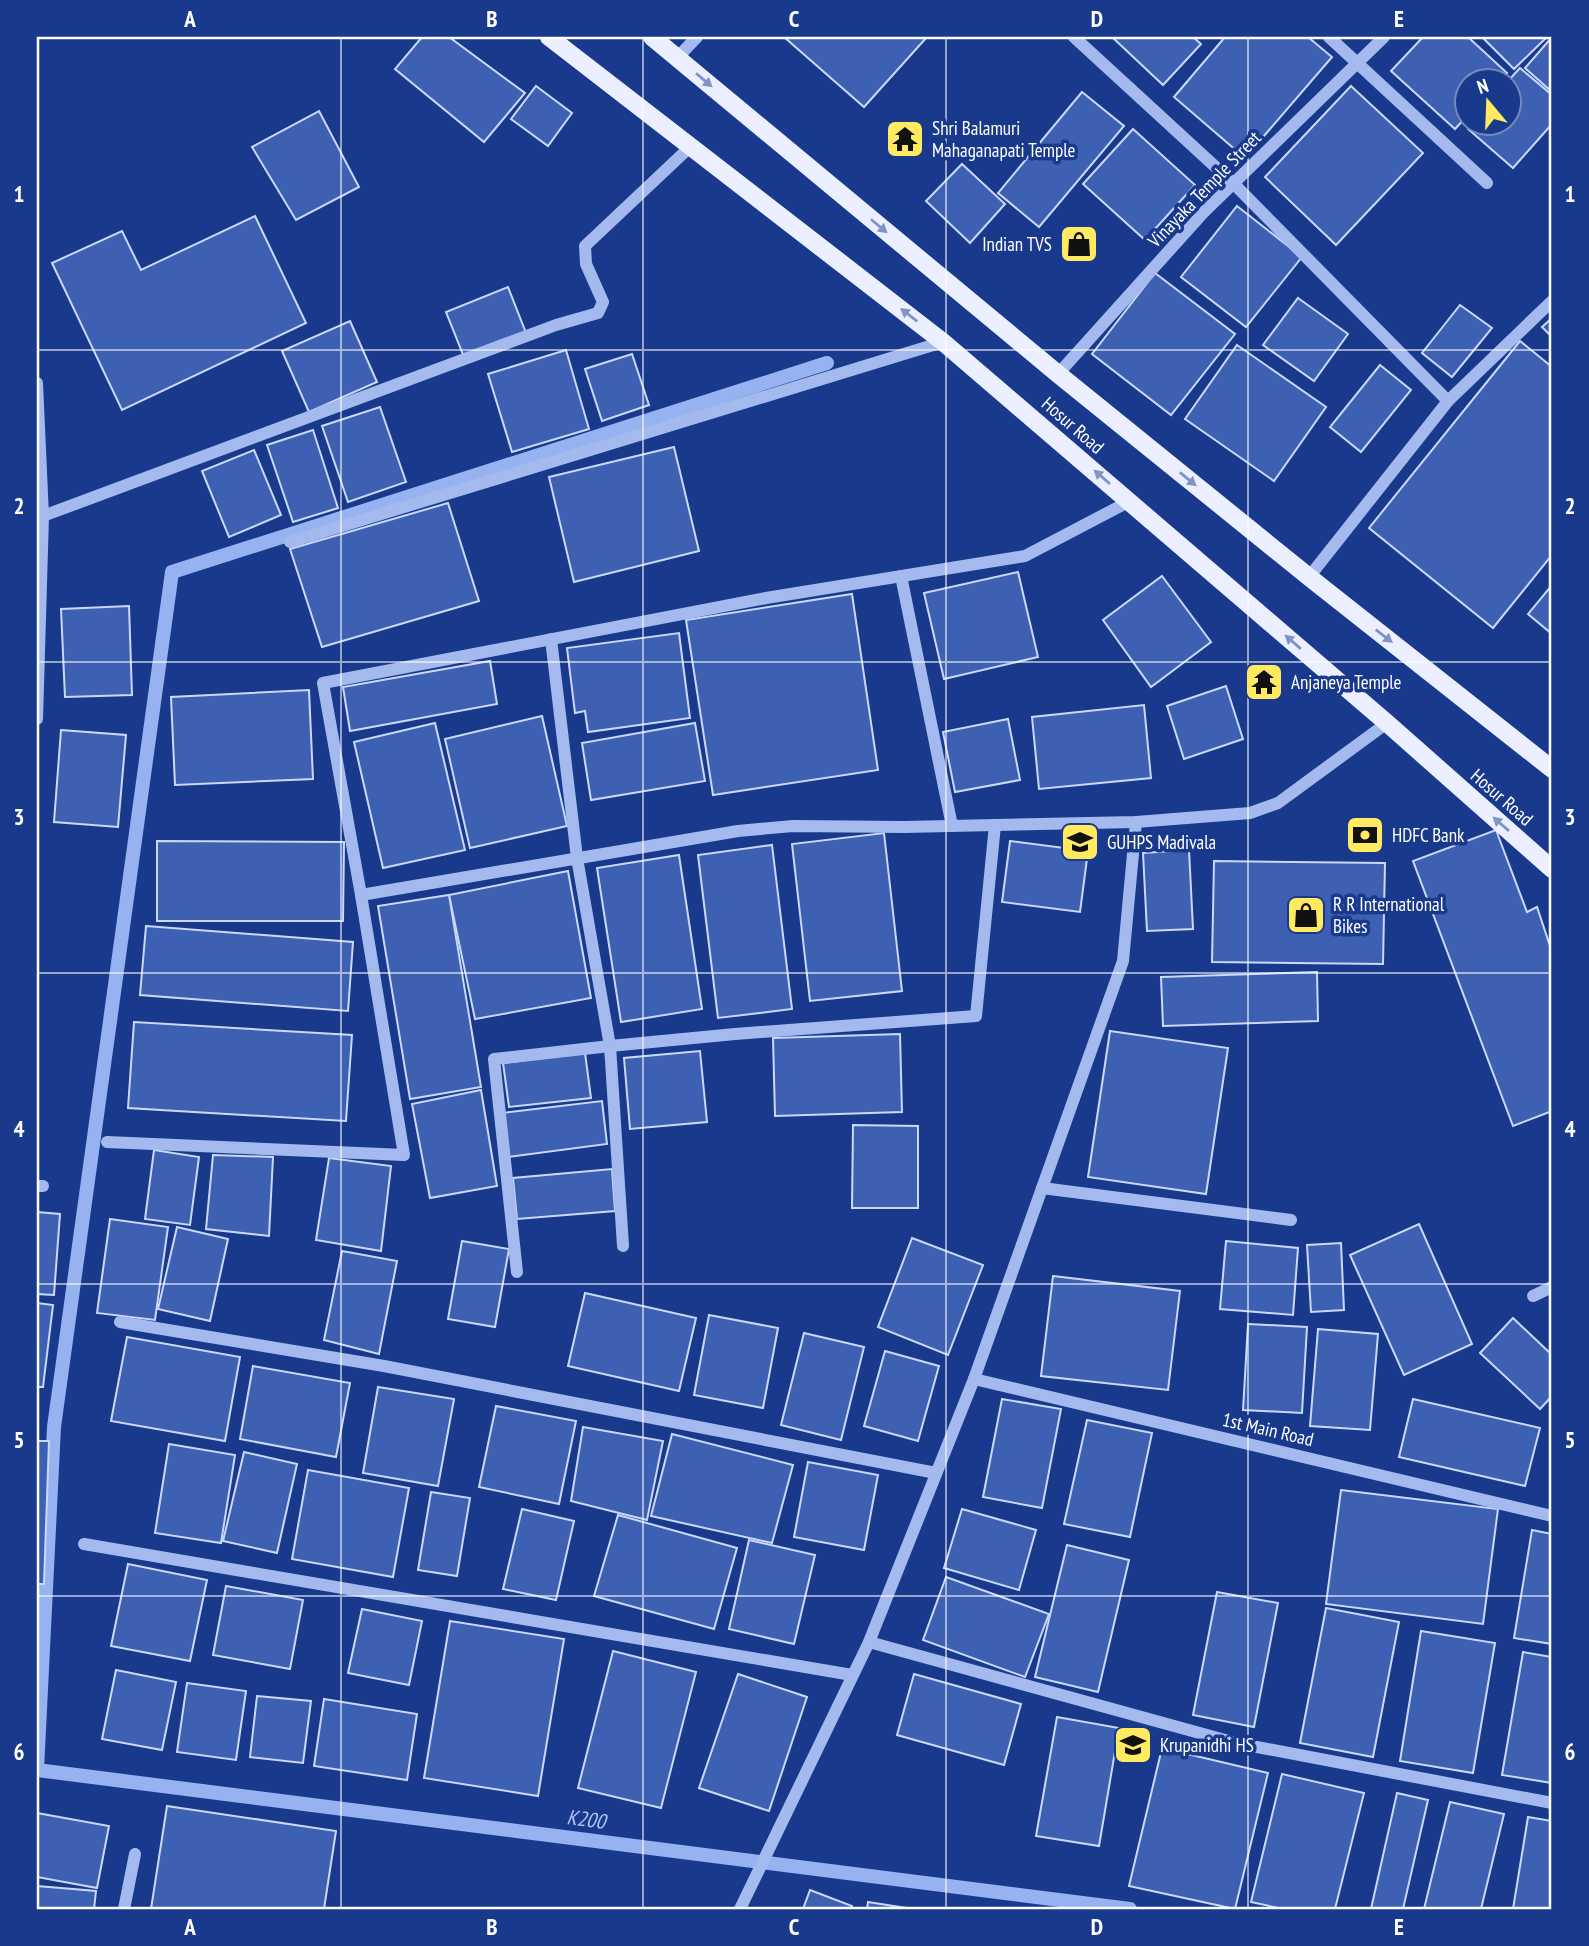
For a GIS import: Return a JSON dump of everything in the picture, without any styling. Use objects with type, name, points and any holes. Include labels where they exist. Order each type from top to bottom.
[{"type":"main road","name":"Hosur Road","points":[[548,37],[943,342],[1387,723],[1552,869]]},
{"type":"main road","name":"Hosur Road","points":[[652,37],[1058,374],[1552,769]]},
{"type":"street","points":[[677,58],[696,37]]},
{"type":"street","points":[[1073,37],[1233,183],[1448,401]]},
{"type":"street","points":[[1329,37],[1487,183]]},
{"type":"street","name":"Vinayaka Temple Street","points":[[1058,374],[1203,213],[1384,37]]},
{"type":"street","points":[[43,516],[556,325],[598,313],[603,302],[586,264],[585,246],[690,147]]},
{"type":"street","points":[[1309,577],[1448,401],[1552,301]]},
{"type":"street","points":[[290,542],[943,342]]},
{"type":"street","points":[[37,383],[43,516],[37,719]]},
{"type":"street","points":[[107,1142],[404,1155],[323,683],[551,639],[1025,556],[1130,501]]},
{"type":"street","points":[[901,576],[952,826]]},
{"type":"street","points":[[551,639],[578,858],[610,1046],[623,1246]]},
{"type":"street","points":[[361,895],[752,829],[793,826],[1136,822],[1250,813],[1278,803],[1387,723]]},
{"type":"street","points":[[740,1909],[869,1642],[974,1379],[1124,961],[1136,822]]},
{"type":"street","points":[[517,1272],[494,1059],[735,1034],[976,1016],[995,825]]},
{"type":"street","points":[[1042,1188],[1292,1220]]},
{"type":"street","points":[[1533,1296],[1552,1287]]},
{"type":"street","points":[[120,1322],[397,1369],[936,1473]]},
{"type":"street","name":"1st Main Road","points":[[974,1379],[1552,1516]]},
{"type":"street","points":[[84,1544],[852,1675]]},
{"type":"street","points":[[869,1642],[1236,1743],[1552,1803]]},
{"type":"street","points":[[124,1909],[135,1854]]},
{"type":"building","points":[[422,37],[449,37],[525,93],[484,142],[395,69]]},
{"type":"building","points":[[784,37],[927,37],[864,107]]},
{"type":"building","points":[[1112,37],[1193,37],[1201,44],[1163,85]]},
{"type":"building","points":[[1225,37],[1308,37],[1332,57],[1245,158],[1174,97]]},
{"type":"building","points":[[1423,37],[1468,37],[1499,66],[1452,66],[1452,126],[1391,71]]},
{"type":"building","points":[[1482,37],[1547,37],[1517,66],[1511,66]]},
{"type":"building","points":[[1552,37],[1552,92],[1525,68]]},
{"type":"building","points":[[1522,70],[1552,95],[1552,124],[1513,168],[1476,136],[1522,136]]},
{"type":"building","points":[[536,86],[572,113],[548,146],[511,119]]},
{"type":"building","points":[[1351,86],[1423,153],[1336,245],[1265,177]]},
{"type":"building","points":[[1082,92],[1124,126],[1039,227],[998,193]]},
{"type":"building","points":[[319,111],[359,187],[296,220],[252,147]]},
{"type":"building","points":[[1133,129],[1195,185],[1145,240],[1083,184]]},
{"type":"building","points":[[962,164],[1005,204],[970,243],[926,201]]},
{"type":"building","points":[[1237,206],[1302,257],[1246,327],[1181,277]]},
{"type":"building","points":[[255,216],[306,323],[122,410],[52,263],[122,231],[141,270]]},
{"type":"building","points":[[1155,273],[1235,334],[1171,415],[1092,354]]},
{"type":"building","points":[[508,287],[526,333],[464,357],[446,312]]},
{"type":"building","points":[[1298,298],[1348,334],[1314,381],[1263,345]]},
{"type":"building","points":[[1460,305],[1492,328],[1452,377],[1422,353]]},
{"type":"building","points":[[1552,318],[1552,337],[1542,327]]},
{"type":"building","points":[[350,321],[377,382],[309,412],[282,351]]},
{"type":"building","points":[[1520,341],[1552,367],[1552,555],[1493,628],[1369,528]]},
{"type":"building","points":[[1237,345],[1326,407],[1274,481],[1185,419]]},
{"type":"building","points":[[566,350],[589,429],[512,452],[488,374]]},
{"type":"building","points":[[632,354],[649,405],[602,421],[585,369]]},
{"type":"building","points":[[1380,365],[1411,390],[1361,452],[1330,427]]},
{"type":"building","points":[[380,407],[406,482],[348,502],[322,426]]},
{"type":"building","points":[[313,430],[338,508],[293,522],[267,445]]},
{"type":"building","points":[[674,447],[699,551],[574,582],[549,477]]},
{"type":"building","points":[[254,450],[281,515],[229,537],[202,471]]},
{"type":"building","points":[[448,503],[479,601],[322,647],[290,549]]},
{"type":"building","points":[[1018,572],[1038,657],[944,679],[924,593]]},
{"type":"building","points":[[1162,576],[1211,642],[1151,687],[1103,620]]},
{"type":"building","points":[[1552,585],[1552,634],[1528,614]]},
{"type":"building","points":[[852,594],[878,770],[713,795],[686,620]]},
{"type":"building","points":[[129,606],[132,695],[65,697],[61,609]]},
{"type":"building","points":[[679,633],[690,718],[588,732],[585,711],[575,713],[567,648]]},
{"type":"building","points":[[490,661],[497,704],[350,731],[343,687]]},
{"type":"building","points":[[1226,686],[1243,739],[1184,759],[1167,706]]},
{"type":"building","points":[[309,690],[313,779],[175,785],[171,697]]},
{"type":"building","points":[[1144,705],[1151,778],[1039,789],[1032,717]]},
{"type":"building","points":[[542,716],[567,826],[470,848],[445,739]]},
{"type":"building","points":[[1008,719],[1020,780],[955,792],[943,732]]},
{"type":"building","points":[[435,723],[465,850],[383,868],[354,742]]},
{"type":"building","points":[[695,723],[705,781],[591,800],[582,743]]},
{"type":"building","points":[[61,730],[126,735],[118,827],[54,822]]},
{"type":"building","points":[[1496,830],[1527,912],[1537,907],[1552,952],[1552,1111],[1513,1126],[1413,861]]},
{"type":"building","points":[[884,833],[902,991],[810,1001],[792,844]]},
{"type":"building","points":[[157,841],[344,842],[343,921],[157,921]]},
{"type":"building","points":[[1010,841],[1088,851],[1080,912],[1002,902]]},
{"type":"building","points":[[772,845],[792,1009],[718,1018],[698,855]]},
{"type":"building","points":[[1189,850],[1193,929],[1147,931],[1143,853]]},
{"type":"building","points":[[679,855],[702,1009],[621,1022],[597,868]]},
{"type":"building","points":[[1214,861],[1385,863],[1383,964],[1212,962]]},
{"type":"building","points":[[568,871],[591,998],[475,1019],[449,895]]},
{"type":"building","points":[[449,895],[481,1087],[410,1099],[378,906]]},
{"type":"building","points":[[146,926],[353,942],[348,1011],[140,995]]},
{"type":"building","points":[[1317,972],[1318,1021],[1163,1026],[1161,977]]},
{"type":"building","points":[[134,1022],[352,1035],[346,1121],[128,1108]]},
{"type":"building","points":[[1110,1031],[1228,1048],[1206,1194],[1088,1177]]},
{"type":"building","points":[[900,1034],[902,1112],[775,1116],[773,1038]]},
{"type":"building","points":[[700,1051],[707,1122],[630,1129],[624,1058]]},
{"type":"building","points":[[585,1053],[591,1098],[509,1107],[503,1063]]},
{"type":"building","points":[[481,1090],[497,1186],[430,1198],[412,1104]]},
{"type":"building","points":[[602,1101],[607,1144],[508,1157],[502,1113]]},
{"type":"building","points":[[853,1125],[918,1126],[918,1208],[852,1208]]},
{"type":"building","points":[[154,1150],[199,1157],[190,1225],[145,1219]]},
{"type":"building","points":[[213,1155],[273,1157],[269,1236],[206,1229]]},
{"type":"building","points":[[329,1158],[391,1166],[381,1251],[316,1240]]},
{"type":"building","points":[[612,1169],[615,1211],[517,1219],[513,1178]]},
{"type":"building","points":[[37,1212],[60,1214],[54,1295],[37,1294]]},
{"type":"building","points":[[110,1219],[168,1227],[155,1320],[97,1313]]},
{"type":"building","points":[[1419,1224],[1472,1344],[1404,1375],[1350,1255]]},
{"type":"building","points":[[177,1227],[228,1239],[210,1321],[158,1309]]},
{"type":"building","points":[[912,1238],[983,1265],[948,1355],[878,1327]]},
{"type":"building","points":[[462,1241],[509,1249],[495,1327],[448,1319]]},
{"type":"building","points":[[1226,1241],[1298,1248],[1293,1315],[1220,1309]]},
{"type":"building","points":[[1341,1243],[1344,1310],[1311,1312],[1307,1245]]},
{"type":"building","points":[[342,1251],[397,1261],[379,1354],[324,1340]]},
{"type":"building","points":[[1053,1276],[1180,1291],[1168,1390],[1041,1376]]},
{"type":"building","points":[[585,1293],[696,1318],[679,1391],[568,1366]]},
{"type":"building","points":[[37,1303],[53,1305],[43,1387],[37,1387]]},
{"type":"building","points":[[709,1315],[778,1328],[763,1408],[694,1395]]},
{"type":"building","points":[[1513,1318],[1552,1355],[1552,1396],[1540,1409],[1480,1353]]},
{"type":"building","points":[[1248,1324],[1307,1327],[1302,1413],[1243,1410]]},
{"type":"building","points":[[1318,1329],[1378,1334],[1370,1430],[1310,1426]]},
{"type":"building","points":[[804,1333],[864,1347],[841,1440],[781,1425]]},
{"type":"building","points":[[127,1337],[240,1357],[225,1441],[111,1421]]},
{"type":"building","points":[[885,1351],[939,1366],[918,1441],[864,1426]]},
{"type":"building","points":[[253,1366],[350,1383],[336,1457],[240,1439]]},
{"type":"building","points":[[378,1387],[454,1399],[438,1486],[363,1473]]},
{"type":"building","points":[[1002,1399],[1061,1409],[1042,1508],[983,1497]]},
{"type":"building","points":[[1413,1399],[1540,1428],[1525,1486],[1399,1457]]},
{"type":"building","points":[[496,1406],[576,1421],[559,1504],[479,1487]]},
{"type":"building","points":[[1087,1420],[1152,1433],[1130,1537],[1064,1524]]},
{"type":"building","points":[[583,1427],[663,1441],[647,1520],[571,1501]]},
{"type":"building","points":[[672,1434],[793,1465],[772,1543],[651,1516]]},
{"type":"building","points":[[37,1441],[49,1441],[44,1584],[37,1584]]},
{"type":"building","points":[[169,1444],[235,1455],[221,1543],[155,1533]]},
{"type":"building","points":[[244,1452],[297,1464],[277,1553],[223,1541]]},
{"type":"building","points":[[808,1462],[878,1475],[864,1550],[794,1537]]},
{"type":"building","points":[[308,1470],[409,1488],[393,1577],[292,1559]]},
{"type":"building","points":[[1341,1490],[1498,1509],[1483,1624],[1326,1604]]},
{"type":"building","points":[[431,1492],[470,1498],[457,1576],[418,1570]]},
{"type":"building","points":[[522,1509],[574,1521],[556,1600],[503,1589]]},
{"type":"building","points":[[962,1509],[1036,1530],[1019,1590],[944,1568]]},
{"type":"building","points":[[618,1515],[737,1548],[714,1629],[594,1596]]},
{"type":"building","points":[[1532,1530],[1552,1534],[1552,1644],[1514,1638]]},
{"type":"building","points":[[749,1540],[815,1555],[794,1644],[729,1629]]},
{"type":"building","points":[[1067,1545],[1129,1560],[1098,1692],[1035,1677]]},
{"type":"building","points":[[128,1564],[207,1580],[190,1661],[111,1646]]},
{"type":"building","points":[[946,1577],[1049,1614],[1025,1677],[923,1640]]},
{"type":"building","points":[[226,1586],[303,1600],[290,1669],[213,1655]]},
{"type":"building","points":[[1217,1592],[1278,1603],[1254,1727],[1193,1715]]},
{"type":"building","points":[[1326,1608],[1399,1622],[1373,1757],[1300,1743]]},
{"type":"building","points":[[362,1609],[422,1621],[409,1685],[348,1673]]},
{"type":"building","points":[[450,1621],[564,1639],[538,1796],[424,1778]]},
{"type":"building","points":[[1421,1631],[1495,1643],[1473,1773],[1400,1761]]},
{"type":"building","points":[[613,1651],[696,1672],[661,1808],[578,1788]]},
{"type":"building","points":[[1523,1652],[1552,1657],[1552,1783],[1502,1775]]},
{"type":"building","points":[[116,1670],[176,1682],[162,1750],[102,1739]]},
{"type":"building","points":[[738,1674],[807,1697],[769,1811],[699,1788]]},
{"type":"building","points":[[914,1674],[1021,1704],[1004,1765],[897,1735]]},
{"type":"building","points":[[187,1683],[246,1691],[236,1760],[177,1752]]},
{"type":"building","points":[[257,1696],[311,1701],[303,1763],[250,1757]]},
{"type":"building","points":[[324,1699],[417,1714],[407,1780],[314,1766]]},
{"type":"building","points":[[1057,1717],[1119,1728],[1099,1846],[1036,1836]]},
{"type":"building","points":[[1162,1748],[1268,1773],[1235,1909],[1129,1886]]},
{"type":"building","points":[[1282,1774],[1364,1793],[1335,1909],[1283,1909],[1251,1902]]},
{"type":"building","points":[[1397,1793],[1428,1800],[1403,1909],[1371,1909]]},
{"type":"building","points":[[1450,1802],[1504,1814],[1481,1909],[1424,1909]]},
{"type":"building","points":[[167,1806],[336,1831],[324,1909],[151,1909]]},
{"type":"building","points":[[37,1813],[109,1826],[97,1888],[37,1877]]},
{"type":"building","points":[[1528,1817],[1552,1821],[1552,1909],[1513,1909]]},
{"type":"building","points":[[37,1886],[96,1891],[94,1909],[37,1909]]},
{"type":"building","points":[[810,1890],[852,1906],[851,1909],[803,1909]]},
{"type":"building","points":[[868,1902],[913,1909],[867,1909]]},
{"type":"waterway","name":"K200","points":[[827,363],[172,572],[54,1427],[37,1770],[1130,1909]]},
{"type":"place","name":"Shri Balamuri Mahaganapati Temple","points":[[905,139]]},
{"type":"place","name":"Indian TVS","points":[[1079,244]]},
{"type":"place","name":"Anjaneya Temple","points":[[1264,682]]},
{"type":"place","name":"HDFC Bank","points":[[1365,835]]},
{"type":"place","name":"GUHPS Madivala","points":[[1080,842]]},
{"type":"place","name":"R R International Bikes","points":[[1306,915]]},
{"type":"place","name":"Krupanidhi HS","points":[[1133,1745]]}]
